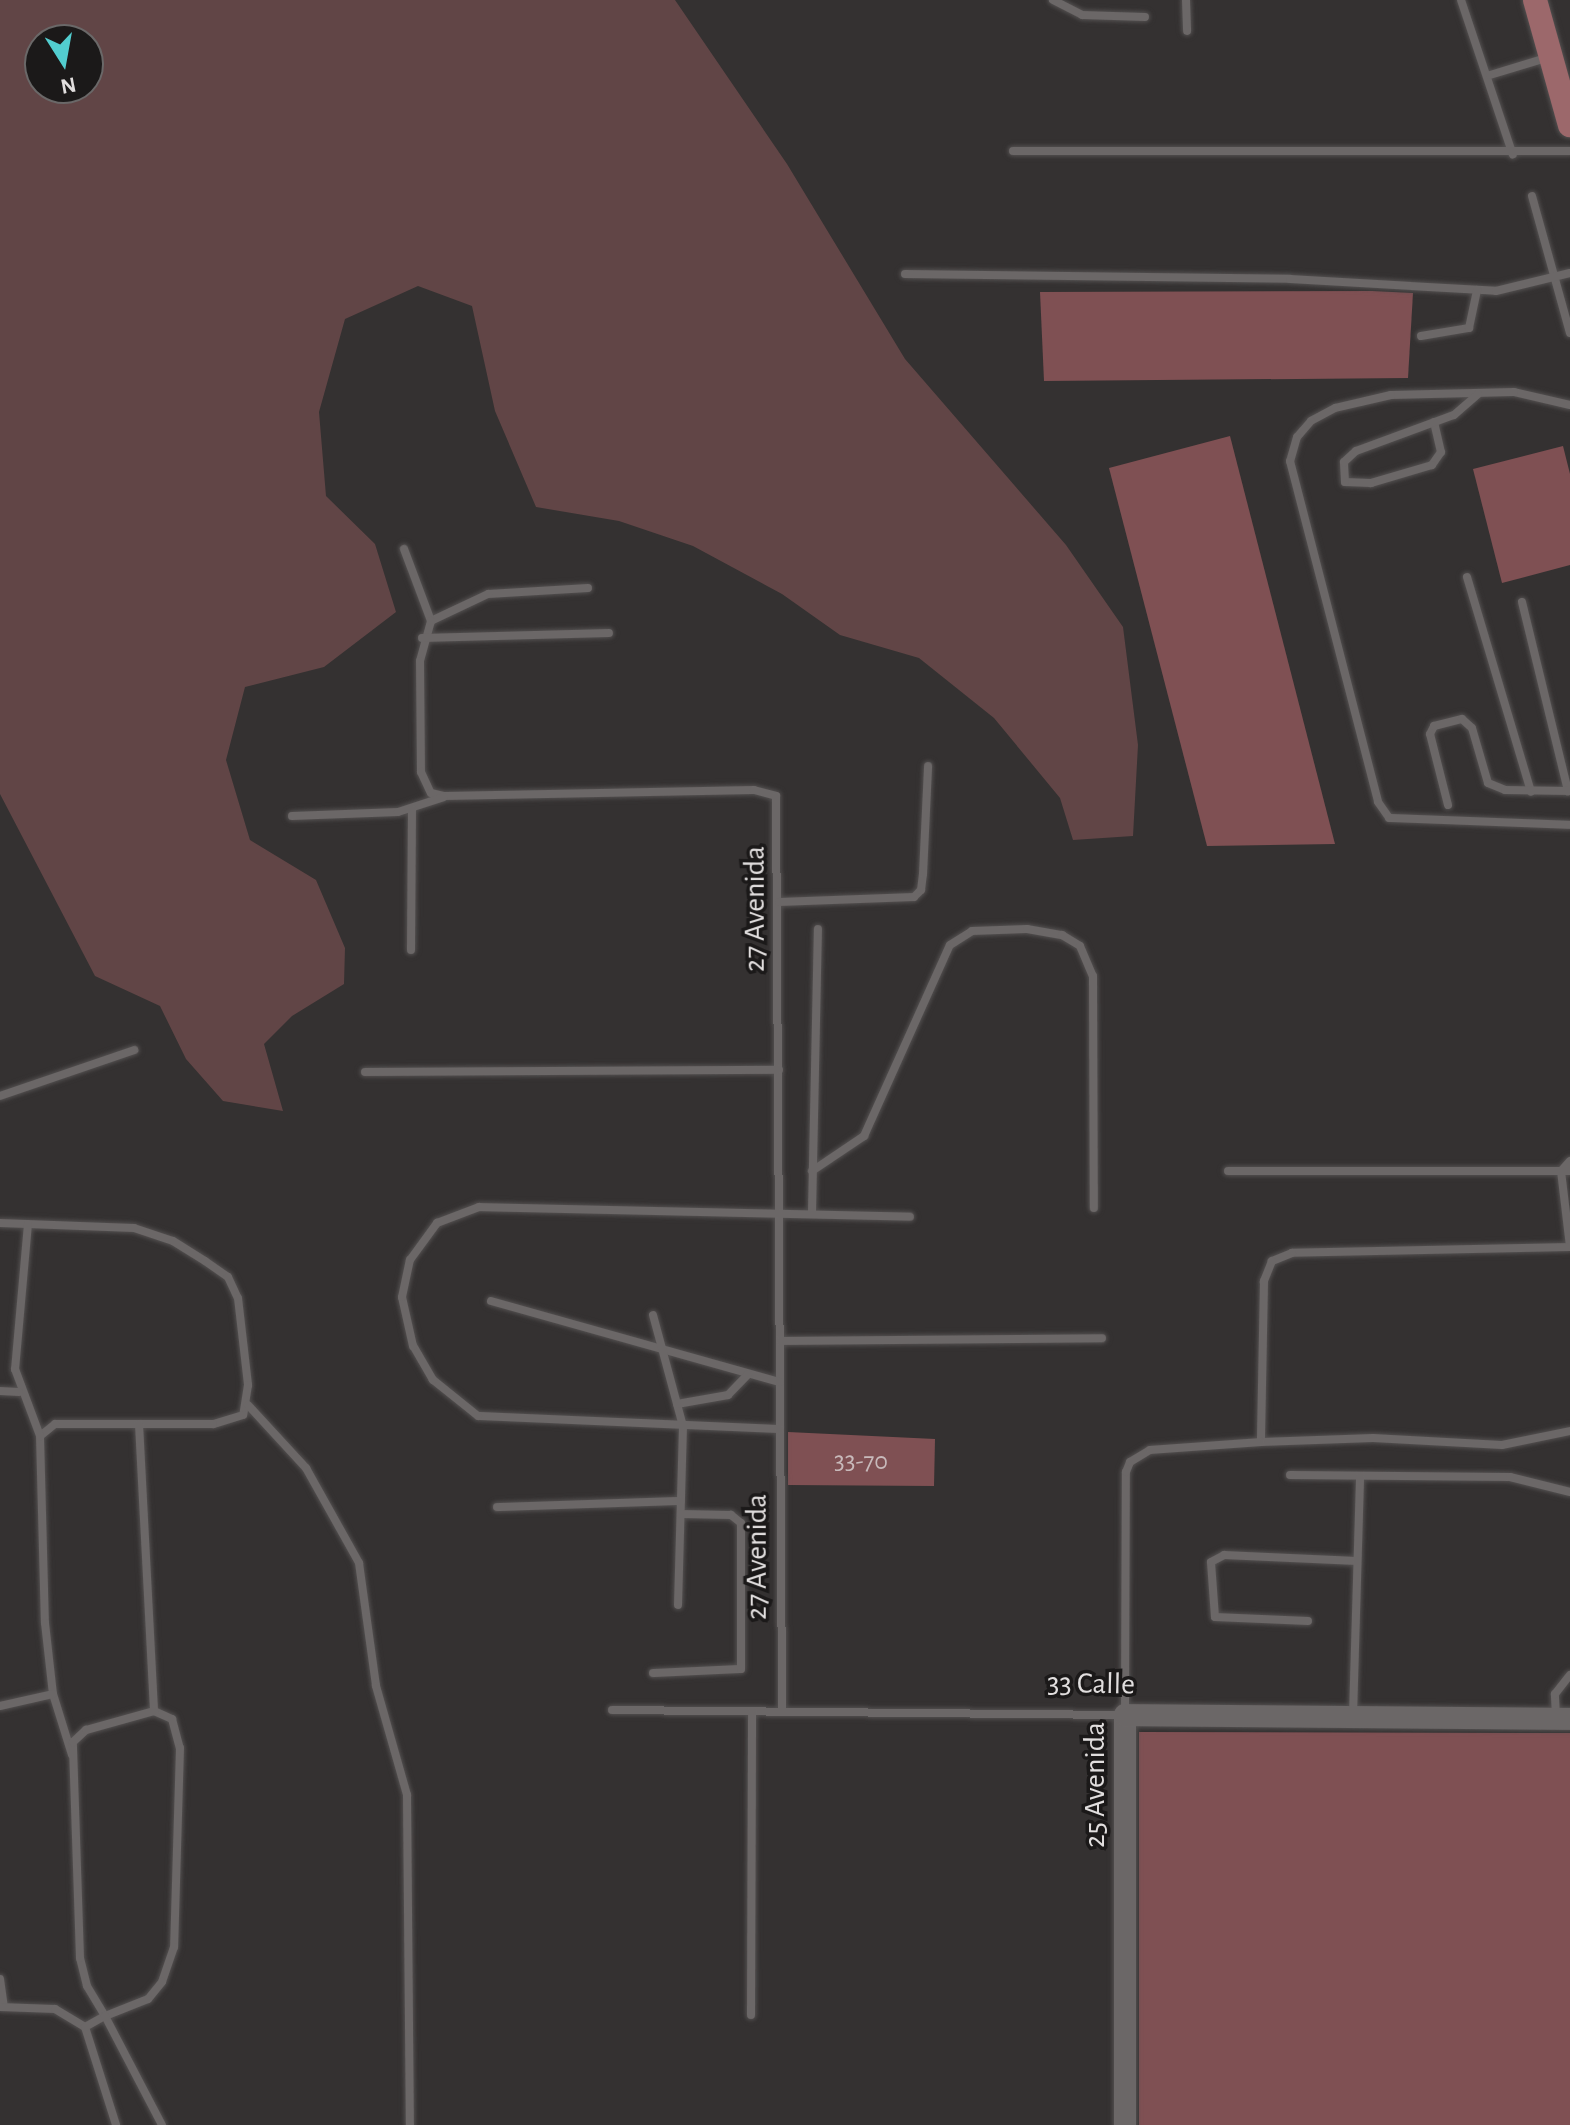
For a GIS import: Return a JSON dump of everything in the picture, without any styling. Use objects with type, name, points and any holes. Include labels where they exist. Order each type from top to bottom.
[{"type":"main road","points":[[1535,0],[1570,125]]},
{"type":"street","name":"33 Calle","points":[[1125,1715],[1563,1719]]},
{"type":"street","name":"25 Avenida","points":[[1125,1715],[1125,2125]]},
{"type":"lane","points":[[1053,0],[1082,15],[1145,17]]},
{"type":"lane","points":[[1186,0],[1187,31]]},
{"type":"lane","points":[[1461,0],[1490,75],[1513,155]]},
{"type":"lane","points":[[1490,75],[1551,56]]},
{"type":"lane","points":[[1013,151],[1513,155],[1570,151]]},
{"type":"lane","points":[[1532,196],[1570,333]]},
{"type":"lane","points":[[905,274],[1290,279],[1477,290],[1570,273]]},
{"type":"lane","points":[[1421,336],[1469,328],[1477,290]]},
{"type":"lane","points":[[1570,405],[1514,392],[1391,395],[1335,408],[1297,437],[1290,461],[1378,802],[1389,818],[1570,825]]},
{"type":"lane","points":[[1434,422],[1441,452],[1432,465],[1371,483],[1345,482],[1344,462],[1356,451],[1434,422],[1454,415],[1478,393]]},
{"type":"lane","points":[[404,549],[431,621]]},
{"type":"lane","points":[[1467,577],[1531,792]]},
{"type":"lane","points":[[444,796],[431,793],[421,772],[422,638],[431,621],[488,594],[588,588]]},
{"type":"lane","points":[[1448,805],[1430,734],[1434,726],[1462,719],[1472,728],[1488,783],[1531,792],[1569,791],[1522,602]]},
{"type":"lane","points":[[422,638],[609,633]]},
{"type":"lane","points":[[779,902],[914,897],[923,874],[928,766]]},
{"type":"lane","name":"27 Avenida","points":[[444,796],[771,793],[778,803],[782,1710]]},
{"type":"lane","points":[[292,816],[412,809],[444,796]]},
{"type":"lane","points":[[411,950],[412,809]]},
{"type":"lane","points":[[812,1212],[818,929]]},
{"type":"lane","points":[[812,1171],[864,1136],[950,945],[972,931],[1027,929],[1062,935],[1080,946],[1093,976],[1094,1208]]},
{"type":"lane","points":[[0,1096],[134,1050]]},
{"type":"lane","points":[[365,1072],[779,1070]]},
{"type":"lane","points":[[1261,1442],[1264,1281],[1272,1261],[1292,1253],[1570,1246],[1566,1171],[1570,1161]]},
{"type":"lane","points":[[1228,1171],[1566,1171]]},
{"type":"lane","points":[[780,1429],[478,1416],[455,1403],[433,1380],[413,1346],[402,1297],[410,1260],[437,1223],[479,1207],[779,1211],[910,1217]]},
{"type":"lane","points":[[0,1223],[134,1228],[173,1241],[228,1277],[238,1298],[248,1405],[306,1468],[359,1563],[376,1686],[407,1795],[410,2125]]},
{"type":"lane","points":[[28,1224],[15,1369],[19,1392],[40,1436],[45,1623],[53,1694],[72,1755],[80,1958],[87,1986],[162,2125]]},
{"type":"lane","points":[[491,1301],[780,1382]]},
{"type":"lane","points":[[653,1315],[683,1426],[678,1605]]},
{"type":"lane","points":[[780,1341],[1102,1338]]},
{"type":"lane","points":[[677,1404],[728,1395],[748,1374]]},
{"type":"lane","points":[[0,1391],[19,1392]]},
{"type":"lane","points":[[40,1436],[55,1424],[213,1424],[234,1420],[248,1405]]},
{"type":"lane","points":[[139,1424],[154,1711]]},
{"type":"lane","name":"25 Avenida","points":[[1125,1715],[1126,1472],[1137,1455],[1190,1446],[1373,1438],[1502,1445],[1570,1431]]},
{"type":"lane","points":[[1290,1475],[1510,1477],[1570,1492]]},
{"type":"lane","points":[[1353,1717],[1360,1476]]},
{"type":"lane","points":[[497,1507],[681,1501]]},
{"type":"lane","points":[[653,1673],[741,1669],[741,1523],[731,1515],[681,1514]]},
{"type":"lane","points":[[1308,1621],[1222,1621],[1212,1610],[1211,1562],[1224,1555],[1357,1561]]},
{"type":"lane","points":[[1563,1719],[1555,1694],[1570,1675]]},
{"type":"lane","points":[[0,1706],[53,1694]]},
{"type":"lane","name":"33 Calle","points":[[612,1710],[1125,1715]]},
{"type":"lane","points":[[72,1755],[77,1734],[154,1711],[172,1719],[180,1748],[174,1947],[162,1982],[148,1999],[85,2027]]},
{"type":"lane","points":[[751,2015],[752,1711]]},
{"type":"lane","points":[[0,1979],[2,2006],[55,2009],[85,2027],[116,2125]]},
{"type":"shaded area","points":[[0,0],[675,0],[787,164],[905,359],[1066,545],[1123,627],[1138,745],[1133,836],[1073,840],[1060,798],[994,718],[919,658],[840,635],[782,594],[693,546],[619,521],[536,507],[495,411],[472,306],[418,286],[345,319],[319,412],[326,496],[375,544],[396,612],[324,667],[245,687],[226,760],[250,840],[316,880],[345,948],[344,984],[292,1016],[264,1044],[283,1111],[223,1101],[186,1059],[160,1006],[95,976],[0,794]]},
{"type":"building","points":[[1040,292],[1413,293],[1408,378],[1044,381]]},
{"type":"building","points":[[1230,436],[1335,844],[1207,846],[1109,468]]},
{"type":"building","points":[[1563,446],[1570,474],[1570,565],[1502,583],[1473,469]]},
{"type":"building","points":[[788,1432],[935,1439],[934,1486],[788,1485]]},
{"type":"building","points":[[1139,1732],[1570,1733],[1570,2125],[1139,2125]]}]
